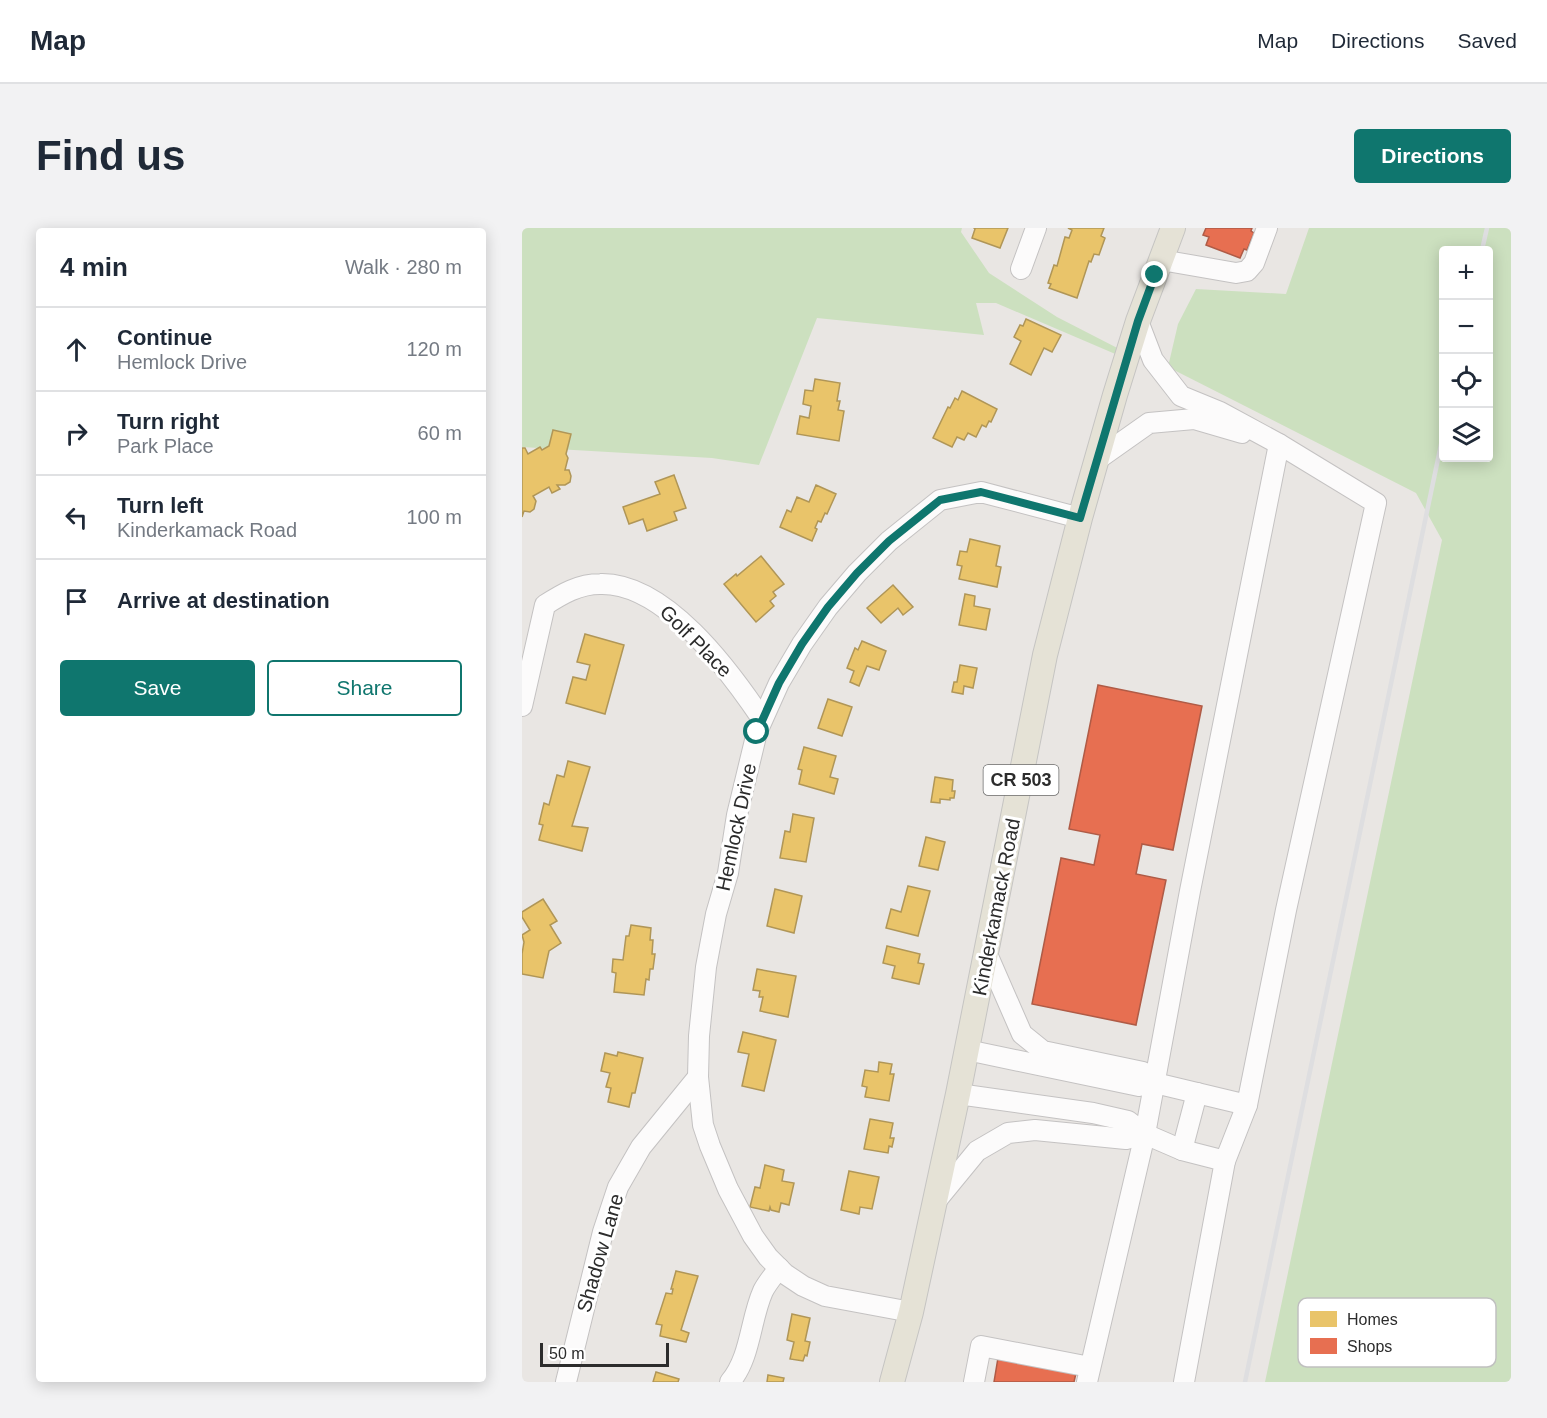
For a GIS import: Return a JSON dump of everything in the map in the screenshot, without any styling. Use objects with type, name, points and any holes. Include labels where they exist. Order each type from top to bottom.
[{"type":"main road","name":"Kinderkamack Road","points":[[892,1382],[911,1312],[936,1201],[1045,655],[1080,518],[1138,321],[1173,228]]},
{"type":"street","points":[[1020,269],[1036,228]]},
{"type":"street","points":[[1161,260],[1236,273],[1247,271],[1254,263],[1267,228]]},
{"type":"street","points":[[1138,321],[1153,360],[1180,396],[1220,412],[1279,444],[1376,503],[1286,910],[1247,1105],[1225,1161],[1184,1382]]},
{"type":"street","points":[[1098,459],[1149,423],[1194,419],[1279,444]]},
{"type":"street","points":[[974,1382],[981,1346],[1088,1375],[1145,1134],[1190,891],[1279,444]]},
{"type":"street","name":"Hemlock Drive","points":[[911,1312],[825,1296],[803,1286],[779,1268],[753,1236],[728,1190],[703,1125],[698,1077],[699,1036],[706,967],[716,914],[728,873],[737,815],[757,732],[779,683],[802,644],[828,607],[889,541],[940,500],[981,492],[1080,518]]},
{"type":"street","name":"Golf Place","points":[[522,706],[545,605],[564,593],[582,586],[599,584],[634,589],[652,598],[710,650],[738,683],[762,719]]},
{"type":"street","points":[[987,954],[1022,1034],[1043,1052],[1143,1072],[1155,1083]]},
{"type":"street","points":[[967,1050],[1139,1086],[1155,1083],[1247,1105]]},
{"type":"street","name":"Shadow Lane","points":[[566,1382],[603,1232],[618,1186],[641,1147],[698,1077]]},
{"type":"street","points":[[1182,1150],[1197,1093]]},
{"type":"street","points":[[958,1094],[1093,1113],[1128,1121],[1145,1134],[1182,1150],[1225,1161]]},
{"type":"street","points":[[936,1201],[977,1151],[1008,1133],[1035,1130],[1126,1139],[1145,1134]]},
{"type":"street","points":[[734,1377],[764,1289],[779,1268]]},
{"type":"green space","points":[[522,228],[962,228],[961,232],[989,273],[1057,317],[1129,354],[1127,359],[996,303],[976,303],[984,335],[817,318],[759,465],[712,458],[522,447]]},
{"type":"green space","points":[[1309,228],[1511,228],[1511,1382],[1265,1382],[1442,540],[1416,493],[1168,367],[1178,324],[1196,289],[1286,294]]},
{"type":"building: Homes","points":[[974,228],[1008,228],[1000,248],[972,238]]},
{"type":"building: Homes","points":[[1068,228],[1104,228],[1101,236],[1105,238],[1099,255],[1094,254],[1091,262],[1089,261],[1077,298],[1049,288],[1051,284],[1048,283],[1054,265],[1057,266],[1065,237],[1069,238],[1072,230]]},
{"type":"building: Homes","points":[[1026,319],[1061,335],[1052,352],[1044,348],[1031,375],[1010,364],[1021,341],[1014,337]]},
{"type":"building: Homes","points":[[815,379],[840,383],[838,410],[844,411],[839,441],[797,434],[800,416],[809,418],[811,406],[803,404],[805,390],[813,391]]},
{"type":"building: Homes","points":[[962,391],[997,409],[991,422],[989,421],[986,427],[982,425],[976,437],[968,433],[964,440],[957,437],[952,447],[933,438],[948,407],[950,408],[955,398],[958,400]]},
{"type":"building: Homes","points":[[553,430],[571,434],[565,470],[569,470],[570,482],[557,485],[560,489],[552,493],[549,487],[533,496],[536,501],[534,509],[530,512],[524,511],[522,517],[522,448],[525,448],[528,454],[540,447],[542,450],[549,446]]},
{"type":"building: Homes","points":[[674,475],[686,508],[674,512],[677,520],[647,531],[643,519],[629,524],[623,507],[660,494],[655,482]]},
{"type":"building: Homes","points":[[816,485],[836,494],[827,514],[825,513],[821,522],[818,521],[812,541],[780,527],[787,510],[791,512],[797,497],[809,502]]},
{"type":"building: Homes","points":[[970,539],[1000,546],[996,566],[1001,567],[997,587],[959,579],[962,566],[957,565],[960,551],[967,552]]},
{"type":"building: Homes","points":[[761,556],[784,584],[773,592],[776,596],[770,601],[774,606],[756,622],[724,584]]},
{"type":"building: Homes","points":[[893,585],[913,607],[903,615],[898,608],[881,623],[867,608]]},
{"type":"building: Homes","points":[[965,594],[975,596],[974,606],[990,609],[986,630],[959,625]]},
{"type":"building: Homes","points":[[585,634],[624,645],[605,714],[566,703],[573,677],[586,680],[590,665],[577,662]]},
{"type":"building: Homes","points":[[862,641],[886,651],[879,670],[867,666],[859,686],[850,682],[854,671],[847,668],[855,648],[858,650]]},
{"type":"building: Homes","points":[[960,665],[977,668],[973,688],[964,686],[963,694],[952,692],[954,682],[957,682]]},
{"type":"building: Homes","points":[[828,699],[852,707],[842,736],[818,728]]},
{"type":"building: Homes","points":[[804,747],[836,756],[830,777],[838,779],[834,794],[799,784],[802,770],[798,769]]},
{"type":"building: Homes","points":[[568,761],[590,767],[572,826],[588,828],[582,851],[539,840],[543,825],[539,824],[544,803],[549,805],[557,775],[564,777]]},
{"type":"building: Homes","points":[[935,777],[953,780],[954,798],[940,799],[940,803],[931,802]]},
{"type":"building: Homes","points":[[793,814],[814,818],[806,862],[780,858],[785,831],[790,832]]},
{"type":"building: Homes","points":[[926,837],[945,842],[938,870],[919,866]]},
{"type":"building: Homes","points":[[908,886],[930,891],[918,936],[886,928],[891,909],[901,912]]},
{"type":"building: Homes","points":[[775,889],[802,896],[794,933],[767,926]]},
{"type":"building: Homes","points":[[543,899],[557,921],[550,925],[561,943],[549,951],[543,978],[522,974],[524,942],[522,935],[530,930],[522,917],[522,912]]},
{"type":"building: Homes","points":[[631,925],[651,928],[652,954],[655,954],[653,969],[650,969],[649,980],[646,979],[644,995],[614,992],[616,973],[612,972],[613,959],[623,960],[626,936],[629,936]]},
{"type":"building: Homes","points":[[887,946],[920,954],[918,963],[924,964],[919,984],[892,978],[895,966],[883,963]]},
{"type":"building: Homes","points":[[757,969],[796,976],[788,1017],[760,1011],[763,997],[759,997],[760,991],[753,990]]},
{"type":"building: Homes","points":[[743,1032],[776,1040],[764,1091],[742,1086],[749,1054],[738,1052]]},
{"type":"building: Homes","points":[[618,1052],[643,1058],[635,1093],[632,1093],[629,1107],[608,1102],[611,1088],[606,1087],[610,1073],[601,1071],[605,1053],[617,1056]]},
{"type":"building: Homes","points":[[879,1062],[892,1064],[890,1074],[894,1074],[889,1101],[865,1097],[867,1087],[862,1086],[865,1070],[878,1072]]},
{"type":"building: Homes","points":[[870,1119],[893,1123],[890,1138],[894,1138],[888,1153],[864,1149]]},
{"type":"building: Homes","points":[[765,1165],[784,1170],[782,1181],[794,1183],[789,1205],[781,1203],[779,1212],[771,1210],[770,1207],[769,1211],[750,1207],[755,1187],[760,1188]]},
{"type":"building: Homes","points":[[849,1171],[879,1177],[872,1209],[860,1207],[859,1214],[841,1210]]},
{"type":"building: Homes","points":[[676,1271],[698,1276],[681,1330],[689,1333],[686,1342],[660,1336],[662,1325],[656,1324],[666,1293],[672,1294],[673,1289],[671,1289]]},
{"type":"building: Homes","points":[[792,1314],[810,1318],[805,1341],[810,1342],[807,1356],[805,1355],[803,1361],[790,1359],[794,1342],[787,1340]]},
{"type":"building: Homes","points":[[656,1372],[679,1379],[678,1382],[653,1382]]},
{"type":"building: Homes","points":[[768,1375],[784,1378],[783,1382],[767,1382]]},
{"type":"building: Shops","points":[[1206,228],[1252,228],[1251,231],[1254,233],[1247,250],[1244,249],[1240,258],[1206,245],[1209,237],[1203,235]]},
{"type":"building: Shops","points":[[1098,685],[1202,706],[1173,850],[1142,844],[1136,874],[1166,880],[1136,1025],[1032,1004],[1061,858],[1094,865],[1100,835],[1069,829]]},
{"type":"building: Shops","points":[[998,1358],[1076,1373],[1074,1382],[994,1382]]},
{"type":"railway","points":[[1483,246],[1487,228]]},
{"type":"railway","points":[[1245,1382],[1439,454]]},
{"type":"route","points":[[757,732],[779,683],[802,644],[828,607],[889,541],[940,500],[981,492],[1080,518],[1138,321],[1155,275]]}]
